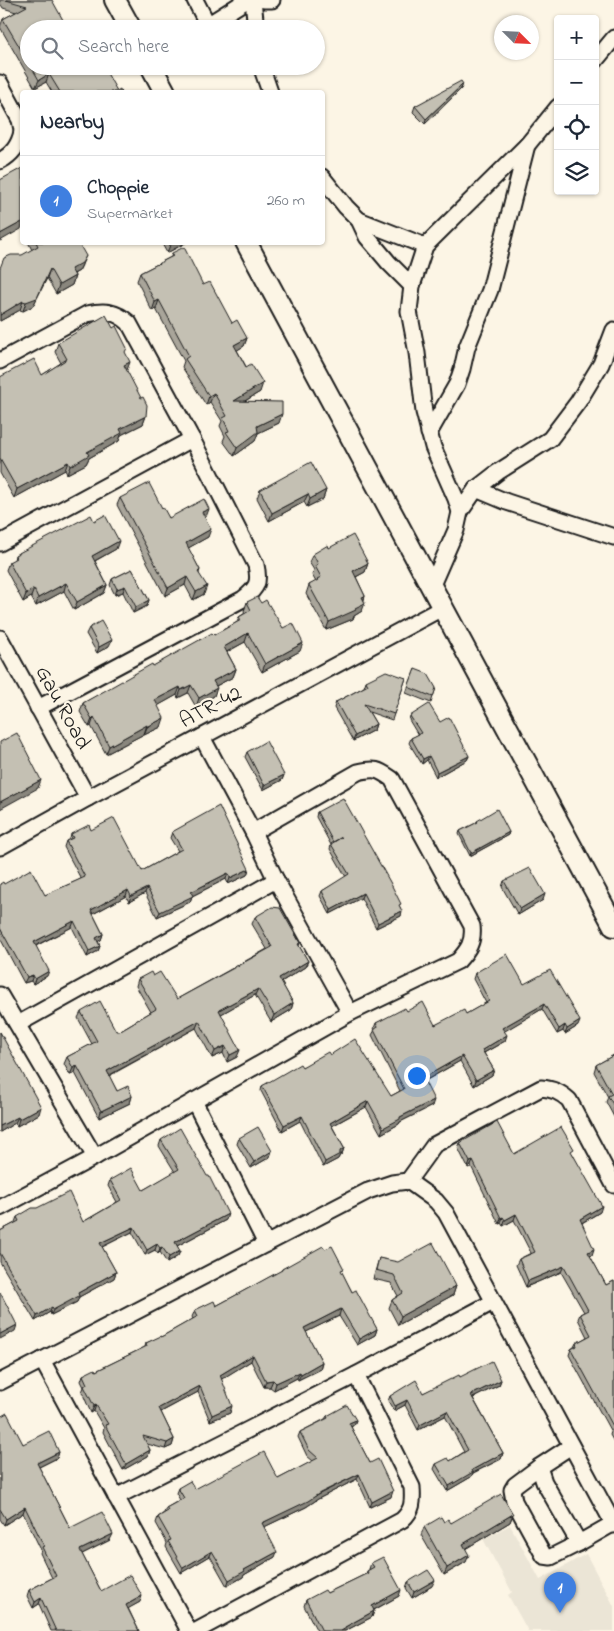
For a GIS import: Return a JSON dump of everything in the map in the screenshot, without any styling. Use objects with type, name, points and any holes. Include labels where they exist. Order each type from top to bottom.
[{"type":"main road","points":[[115,0],[126,20]]},
{"type":"main road","points":[[156,75],[164,90]]},
{"type":"main road","points":[[248,245],[614,926]]},
{"type":"street","points":[[195,0],[204,20]]},
{"type":"street","points":[[218,20],[247,0]]},
{"type":"street","points":[[253,0],[255,20]]},
{"type":"street","points":[[264,0],[272,0]]},
{"type":"street","points":[[596,60],[614,38]]},
{"type":"street","points":[[263,75],[269,90]]},
{"type":"street","points":[[0,83],[20,120]]},
{"type":"street","points":[[460,512],[456,498],[433,447],[424,412],[417,353],[409,311],[412,286],[425,246],[528,144],[554,112]]},
{"type":"street","points":[[0,160],[15,150],[20,142]]},
{"type":"street","points":[[429,432],[457,384],[467,347],[490,290],[528,144]]},
{"type":"street","points":[[325,181],[359,220],[367,237],[412,286]]},
{"type":"street","points":[[359,220],[425,246]]},
{"type":"street","points":[[0,361],[87,314],[98,311],[121,315],[129,323],[192,439],[256,565],[259,578],[252,592],[243,599],[38,708]]},
{"type":"street","points":[[432,585],[456,530],[460,512],[476,489],[498,472],[550,440],[578,402],[601,364],[614,330]]},
{"type":"street","points":[[0,543],[192,439]]},
{"type":"street","points":[[476,489],[507,502],[614,537]]},
{"type":"street","name":"ATR-42","points":[[0,847],[444,607]]},
{"type":"street","name":"Gau Road","points":[[0,638],[88,798]]},
{"type":"street","points":[[202,737],[253,832],[276,880],[350,1013]]},
{"type":"street","points":[[0,1208],[95,1157],[350,1013],[458,961],[468,950],[473,937],[472,926],[392,779],[380,770],[369,769],[358,772],[253,832]]},
{"type":"street","points":[[18,1024],[276,880]]},
{"type":"street","points":[[0,995],[95,1157]]},
{"type":"street","points":[[408,1181],[434,1146],[541,1088],[552,1089],[562,1093],[569,1100],[614,1185]]},
{"type":"street","points":[[194,1101],[266,1244]]},
{"type":"street","points":[[0,1382],[368,1191],[392,1183],[408,1181],[436,1202],[446,1213],[614,1524],[551,1557],[544,1556],[514,1501],[512,1490],[515,1485],[571,1446]]},
{"type":"street","points":[[116,1497],[356,1375],[493,1302]]},
{"type":"street","points":[[42,1360],[190,1631]]},
{"type":"street","points":[[196,1631],[402,1520],[410,1512],[413,1502],[412,1487],[356,1375]]},
{"type":"street","points":[[544,1464],[544,1482],[579,1543]]},
{"type":"shaded area","points":[[510,1525],[540,1580],[586,1554],[614,1606],[614,1631],[528,1631],[508,1595],[512,1592],[483,1539]]},
{"type":"building","points":[[6,0],[52,0],[63,20],[20,20],[20,48],[3,19],[27,6]]},
{"type":"building","points":[[36,75],[47,75],[39,80]]},
{"type":"building","points":[[50,75],[108,75],[116,90],[59,90]]},
{"type":"building","points":[[461,81],[463,84],[426,119],[415,106]]},
{"type":"building","points":[[20,169],[20,223],[0,234],[0,180]]},
{"type":"building","points":[[80,245],[86,256],[82,263],[71,269],[75,276],[59,285],[50,269],[37,298],[26,302],[23,301],[0,315],[0,268],[4,258],[11,255],[22,255],[38,246]]},
{"type":"building","points":[[184,247],[203,285],[210,282],[232,323],[237,320],[247,338],[234,345],[246,367],[251,364],[263,383],[234,401],[282,402],[282,414],[257,426],[258,432],[237,448],[226,432],[229,431],[223,418],[227,416],[214,393],[209,396],[185,359],[189,356],[159,300],[155,302],[140,273],[173,256],[172,253]]},
{"type":"building","points":[[106,315],[113,328],[116,326],[127,348],[125,352],[130,362],[124,365],[141,398],[143,397],[147,405],[146,416],[120,429],[122,433],[87,452],[89,455],[70,466],[68,462],[17,489],[0,459],[0,377],[34,359],[42,375],[67,359],[58,343]]},
{"type":"building","points":[[311,462],[326,490],[310,499],[308,494],[272,513],[260,490]]},
{"type":"building","points":[[149,483],[169,518],[204,499],[209,509],[202,512],[211,529],[186,543],[200,570],[198,572],[207,586],[196,592],[187,577],[168,588],[120,498]]},
{"type":"building","points":[[91,515],[94,521],[105,515],[119,541],[92,556],[107,585],[77,602],[66,583],[38,598],[34,589],[26,594],[9,562],[16,558],[15,555]]},
{"type":"building","points":[[353,535],[368,563],[353,571],[365,596],[362,597],[365,603],[355,608],[356,610],[329,622],[309,585],[321,577],[315,566],[318,564],[313,554],[328,545],[329,548]]},
{"type":"building","points":[[132,569],[149,600],[136,607],[125,586],[117,589],[112,579]]},
{"type":"building","points":[[257,597],[261,603],[266,600],[283,628],[293,623],[303,643],[265,664],[248,633],[224,647],[236,669],[213,681],[217,688],[199,698],[191,685],[181,690],[180,687],[155,700],[164,718],[109,746],[94,717],[92,719],[83,703],[152,664],[153,666],[212,633],[214,635],[241,620],[239,617],[251,610],[247,602]]},
{"type":"building","points":[[101,621],[112,640],[99,647],[89,628]]},
{"type":"building","points":[[415,669],[428,674],[436,688],[433,697],[408,687]]},
{"type":"building","points":[[386,671],[406,678],[394,714],[364,704],[376,724],[355,736],[336,702],[368,685],[366,681]]},
{"type":"building","points":[[429,704],[440,722],[449,717],[469,756],[437,772],[429,756],[423,759],[411,738],[421,733],[410,716]]},
{"type":"building","points":[[17,733],[41,780],[0,802],[0,742]]},
{"type":"building","points":[[266,741],[284,775],[264,785],[247,752]]},
{"type":"building","points":[[343,798],[401,904],[399,905],[402,911],[378,923],[363,893],[331,910],[322,891],[349,874],[331,844],[342,837],[333,842],[317,812]]},
{"type":"building","points":[[219,806],[249,869],[230,878],[228,873],[191,892],[193,896],[160,912],[147,888],[131,896],[128,890],[91,910],[103,934],[96,938],[100,946],[89,951],[74,921],[34,942],[49,971],[35,979],[33,975],[27,977],[0,928],[0,884],[3,882],[4,884],[31,869],[45,895],[85,877],[66,841],[73,838],[71,834],[89,825],[91,830],[114,818],[142,871],[182,849],[172,832]]},
{"type":"building","points":[[497,809],[509,832],[471,853],[460,831]]},
{"type":"building","points":[[530,868],[545,894],[520,909],[504,881]]},
{"type":"building","points":[[272,907],[280,908],[308,961],[279,978],[293,1003],[274,1015],[258,989],[219,1010],[240,1050],[230,1055],[225,1046],[215,1051],[199,1021],[107,1071],[117,1091],[128,1086],[132,1096],[101,1111],[77,1066],[73,1068],[67,1057],[97,1041],[81,1012],[100,1001],[116,1031],[119,1031],[156,1009],[138,979],[151,972],[153,976],[160,972],[177,999],[272,947],[255,917]]},
{"type":"building","points":[[507,954],[524,984],[550,970],[580,1021],[567,1029],[565,1025],[559,1029],[544,1004],[502,1028],[507,1035],[482,1050],[494,1070],[476,1080],[462,1056],[423,1078],[434,1100],[383,1128],[368,1101],[330,1123],[344,1148],[340,1151],[340,1154],[325,1162],[302,1116],[284,1125],[262,1086],[300,1064],[302,1067],[328,1052],[330,1055],[355,1039],[391,1096],[404,1089],[374,1030],[378,1027],[376,1023],[405,1008],[407,1011],[423,1002],[435,1025],[464,1010],[466,1014],[489,1001],[475,973]]},
{"type":"building","points":[[0,1032],[41,1107],[19,1119],[18,1117],[0,1126]]},
{"type":"building","points":[[614,1055],[614,1106],[608,1096],[612,1094],[596,1065]]},
{"type":"building","points":[[497,1122],[514,1154],[561,1127],[574,1149],[571,1151],[602,1206],[580,1219],[594,1249],[588,1252],[606,1285],[614,1281],[614,1428],[571,1349],[577,1346],[576,1343],[591,1335],[580,1314],[588,1310],[564,1266],[528,1281],[519,1259],[535,1252],[516,1214],[505,1220],[503,1217],[501,1218],[473,1161],[470,1162],[460,1143]]},
{"type":"building","points":[[258,1127],[272,1151],[254,1162],[239,1138]]},
{"type":"building","points":[[180,1128],[207,1176],[209,1176],[228,1214],[175,1242],[180,1251],[169,1257],[162,1247],[160,1248],[157,1244],[147,1250],[134,1227],[100,1243],[116,1272],[78,1293],[79,1296],[53,1310],[52,1307],[37,1316],[0,1253],[0,1231],[19,1221],[17,1217],[32,1208],[37,1208],[69,1192],[83,1222],[121,1200],[110,1180],[131,1168],[143,1190],[179,1169],[161,1140]]},
{"type":"building","points":[[433,1243],[456,1286],[401,1316],[392,1300],[403,1293],[394,1275],[376,1270],[379,1258],[398,1262]]},
{"type":"building","points":[[323,1246],[325,1249],[332,1246],[344,1269],[341,1270],[352,1292],[356,1290],[377,1329],[359,1339],[341,1309],[304,1328],[322,1362],[301,1374],[300,1372],[276,1383],[273,1380],[266,1381],[253,1355],[220,1375],[232,1406],[212,1415],[200,1386],[159,1408],[174,1439],[167,1443],[143,1436],[150,1450],[126,1464],[105,1425],[108,1424],[96,1405],[94,1406],[84,1386],[87,1384],[83,1375],[95,1369],[96,1371],[147,1346],[146,1343],[161,1337],[198,1316],[195,1310],[214,1301],[216,1306]]},
{"type":"building","points":[[0,1292],[17,1325],[0,1334]]},
{"type":"building","points":[[492,1361],[501,1380],[471,1395],[503,1453],[472,1470],[473,1472],[449,1486],[436,1464],[448,1458],[450,1461],[468,1450],[447,1411],[420,1425],[407,1400],[395,1406],[390,1396],[416,1380],[423,1393]]},
{"type":"building","points":[[347,1405],[356,1420],[349,1423],[370,1463],[378,1459],[393,1491],[372,1502],[359,1474],[262,1523],[277,1552],[229,1580],[212,1551],[183,1568],[168,1541],[171,1540],[158,1517],[168,1511],[166,1508],[184,1498],[178,1488],[190,1481],[195,1489],[264,1452],[278,1479],[318,1458],[309,1450],[300,1432],[328,1418],[327,1416]]},
{"type":"building","points":[[7,1413],[23,1444],[49,1431],[59,1452],[37,1463],[70,1528],[102,1512],[113,1534],[80,1550],[101,1591],[130,1575],[142,1596],[126,1605],[139,1631],[56,1631],[41,1598],[35,1602],[29,1590],[56,1576],[25,1507],[6,1519],[0,1509],[0,1417]]},
{"type":"building","points":[[501,1494],[513,1514],[463,1544],[469,1555],[447,1568],[424,1527],[441,1517],[444,1522],[448,1519],[451,1523]]},
{"type":"building","points":[[383,1557],[401,1590],[372,1606],[374,1611],[341,1631],[322,1631],[306,1600],[325,1590],[327,1593],[368,1573],[367,1571],[374,1567],[371,1563]]},
{"type":"building","points":[[428,1570],[435,1580],[414,1592],[408,1582]]},
{"type":"place","name":"Choppie","points":[[560,1613]]}]
